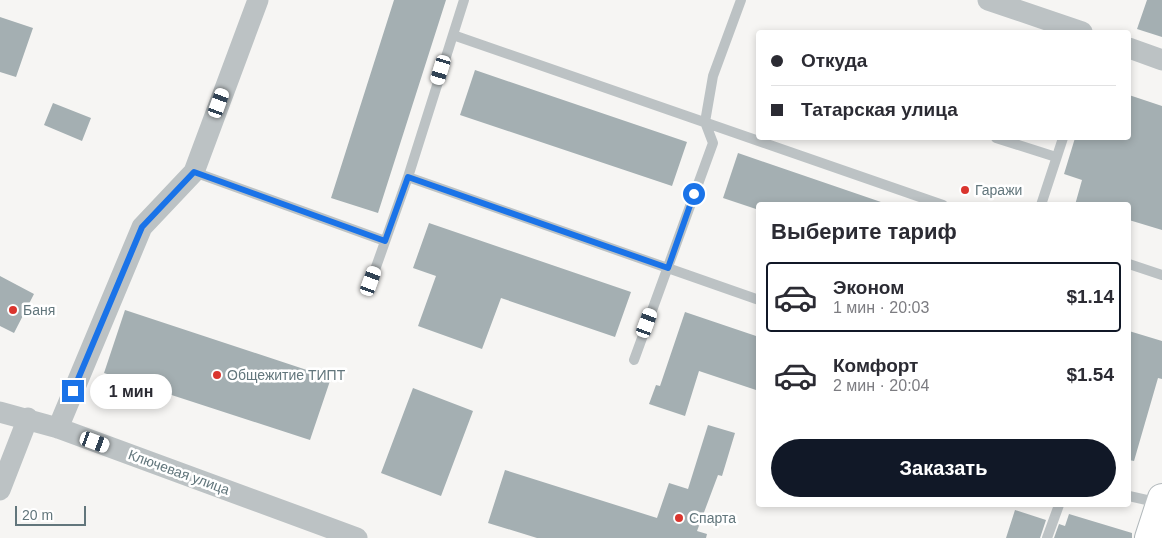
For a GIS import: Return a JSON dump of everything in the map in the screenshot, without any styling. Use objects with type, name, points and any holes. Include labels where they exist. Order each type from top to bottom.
[{"type":"main road","points":[[1149,538],[1161,500]]},
{"type":"street","points":[[58,428],[142,227],[194,172],[258,0]]},
{"type":"street","points":[[988,0],[1076,30]]},
{"type":"street","points":[[1131,49],[1162,60]]},
{"type":"street","name":"Ключевая улица","points":[[0,412],[28,418],[58,428],[357,538]]},
{"type":"street","points":[[0,490],[28,418]]},
{"type":"lane","points":[[371,281],[408,177],[464,0]]},
{"type":"lane","points":[[634,360],[713,144],[705,122],[713,76],[741,0]]},
{"type":"lane","points":[[453,35],[756,140]]},
{"type":"lane","points":[[757,140],[934,202]]},
{"type":"lane","points":[[1002,140],[1056,157]]},
{"type":"lane","points":[[1042,202],[1062,140]]},
{"type":"lane","points":[[194,172],[385,241]]},
{"type":"lane","points":[[408,177],[756,299]]},
{"type":"lane","points":[[1131,265],[1162,275]]},
{"type":"lane","points":[[1131,496],[1161,500]]},
{"type":"lane","points":[[1047,538],[1058,507]]},
{"type":"building","points":[[394,0],[446,0],[378,213],[331,198]]},
{"type":"building","points":[[1147,0],[1162,0],[1162,37],[1137,29]]},
{"type":"building","points":[[0,17],[33,28],[16,77],[0,72]]},
{"type":"building","points":[[475,70],[687,142],[672,186],[460,115]]},
{"type":"building","points":[[1131,96],[1162,106],[1162,230],[1131,221],[1131,202],[1076,202],[1082,180],[1064,174],[1074,140],[1131,140]]},
{"type":"building","points":[[53,103],[91,118],[82,141],[44,125]]},
{"type":"building","points":[[738,153],[881,202],[756,202],[756,209],[723,198]]},
{"type":"building","points":[[429,223],[631,292],[615,337],[501,298],[482,349],[418,326],[436,276],[413,268]]},
{"type":"building","name":"Баня","points":[[0,276],[34,294],[14,333],[0,326]]},
{"type":"building","name":"Общежитие ТИПТ","points":[[125,310],[331,378],[310,440],[104,373]]},
{"type":"building","points":[[685,312],[756,336],[756,390],[699,371],[685,416],[649,404],[656,385],[660,386]]},
{"type":"building","points":[[1131,332],[1162,341],[1162,379],[1158,378],[1134,461],[1131,460]]},
{"type":"building","points":[[413,388],[473,411],[441,496],[381,473]]},
{"type":"building","points":[[708,425],[735,433],[722,476],[718,475],[697,531],[707,534],[706,538],[537,538],[488,523],[505,470],[657,518],[669,483],[688,489]]},
{"type":"building","points":[[1015,510],[1046,520],[1040,538],[1006,538]]},
{"type":"building","points":[[1069,514],[1132,533],[1132,538],[1054,538],[1059,524],[1065,526]]},
{"type":"place","name":"Гаражи","points":[[965,190]]},
{"type":"place","name":"Баня","points":[[13,310]]},
{"type":"place","name":"Общежитие ТИПТ","points":[[217,375]]},
{"type":"place","name":"Спарта","points":[[679,518]]},
{"type":"route","points":[[73,391],[142,227],[194,172],[385,241],[408,177],[668,268],[694,194]]}]
